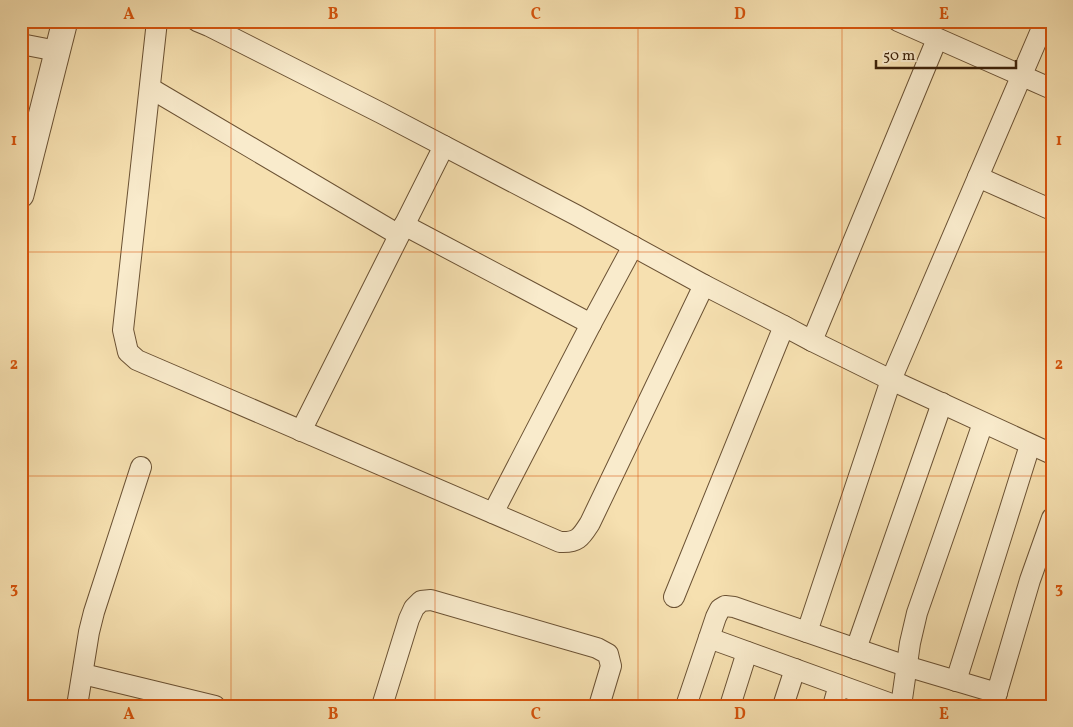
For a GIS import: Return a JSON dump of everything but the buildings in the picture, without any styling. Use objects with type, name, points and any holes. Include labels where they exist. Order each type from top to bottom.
[{"type":"street","points":[[21,195],[65,21]]},
{"type":"street","points":[[157,21],[123,330],[128,352],[137,360],[560,542],[570,542],[581,537],[590,523],[704,285]]},
{"type":"street","points":[[197,21],[444,146],[812,341],[891,380],[1052,454]]},
{"type":"street","points":[[898,21],[1052,89]]},
{"type":"street","points":[[807,632],[891,380],[1045,21]]},
{"type":"street","points":[[812,341],[937,39]]},
{"type":"street","points":[[21,44],[57,51]]},
{"type":"street","points":[[150,88],[402,230],[591,324]]},
{"type":"street","points":[[301,431],[444,146]]},
{"type":"street","points":[[978,177],[1052,210]]},
{"type":"street","points":[[493,512],[633,246]]},
{"type":"street","points":[[674,597],[784,326]]},
{"type":"street","points":[[856,648],[942,403]]},
{"type":"street","points":[[901,706],[906,666],[917,612],[983,423]]},
{"type":"street","points":[[956,681],[1030,445]]},
{"type":"street","points":[[77,706],[94,612],[141,467]]},
{"type":"street","points":[[686,706],[716,617],[720,609],[725,606],[734,606],[906,666],[956,681],[995,699],[1030,580],[1052,518]]},
{"type":"street","points":[[382,706],[414,608],[421,601],[432,600],[597,648],[608,654],[611,666],[599,706]]},
{"type":"street","points":[[708,638],[897,706]]},
{"type":"street","points":[[730,706],[748,652]]},
{"type":"street","points":[[783,706],[796,669]]},
{"type":"street","points":[[83,674],[215,706]]},
{"type":"street","points":[[833,706],[839,685]]}]
